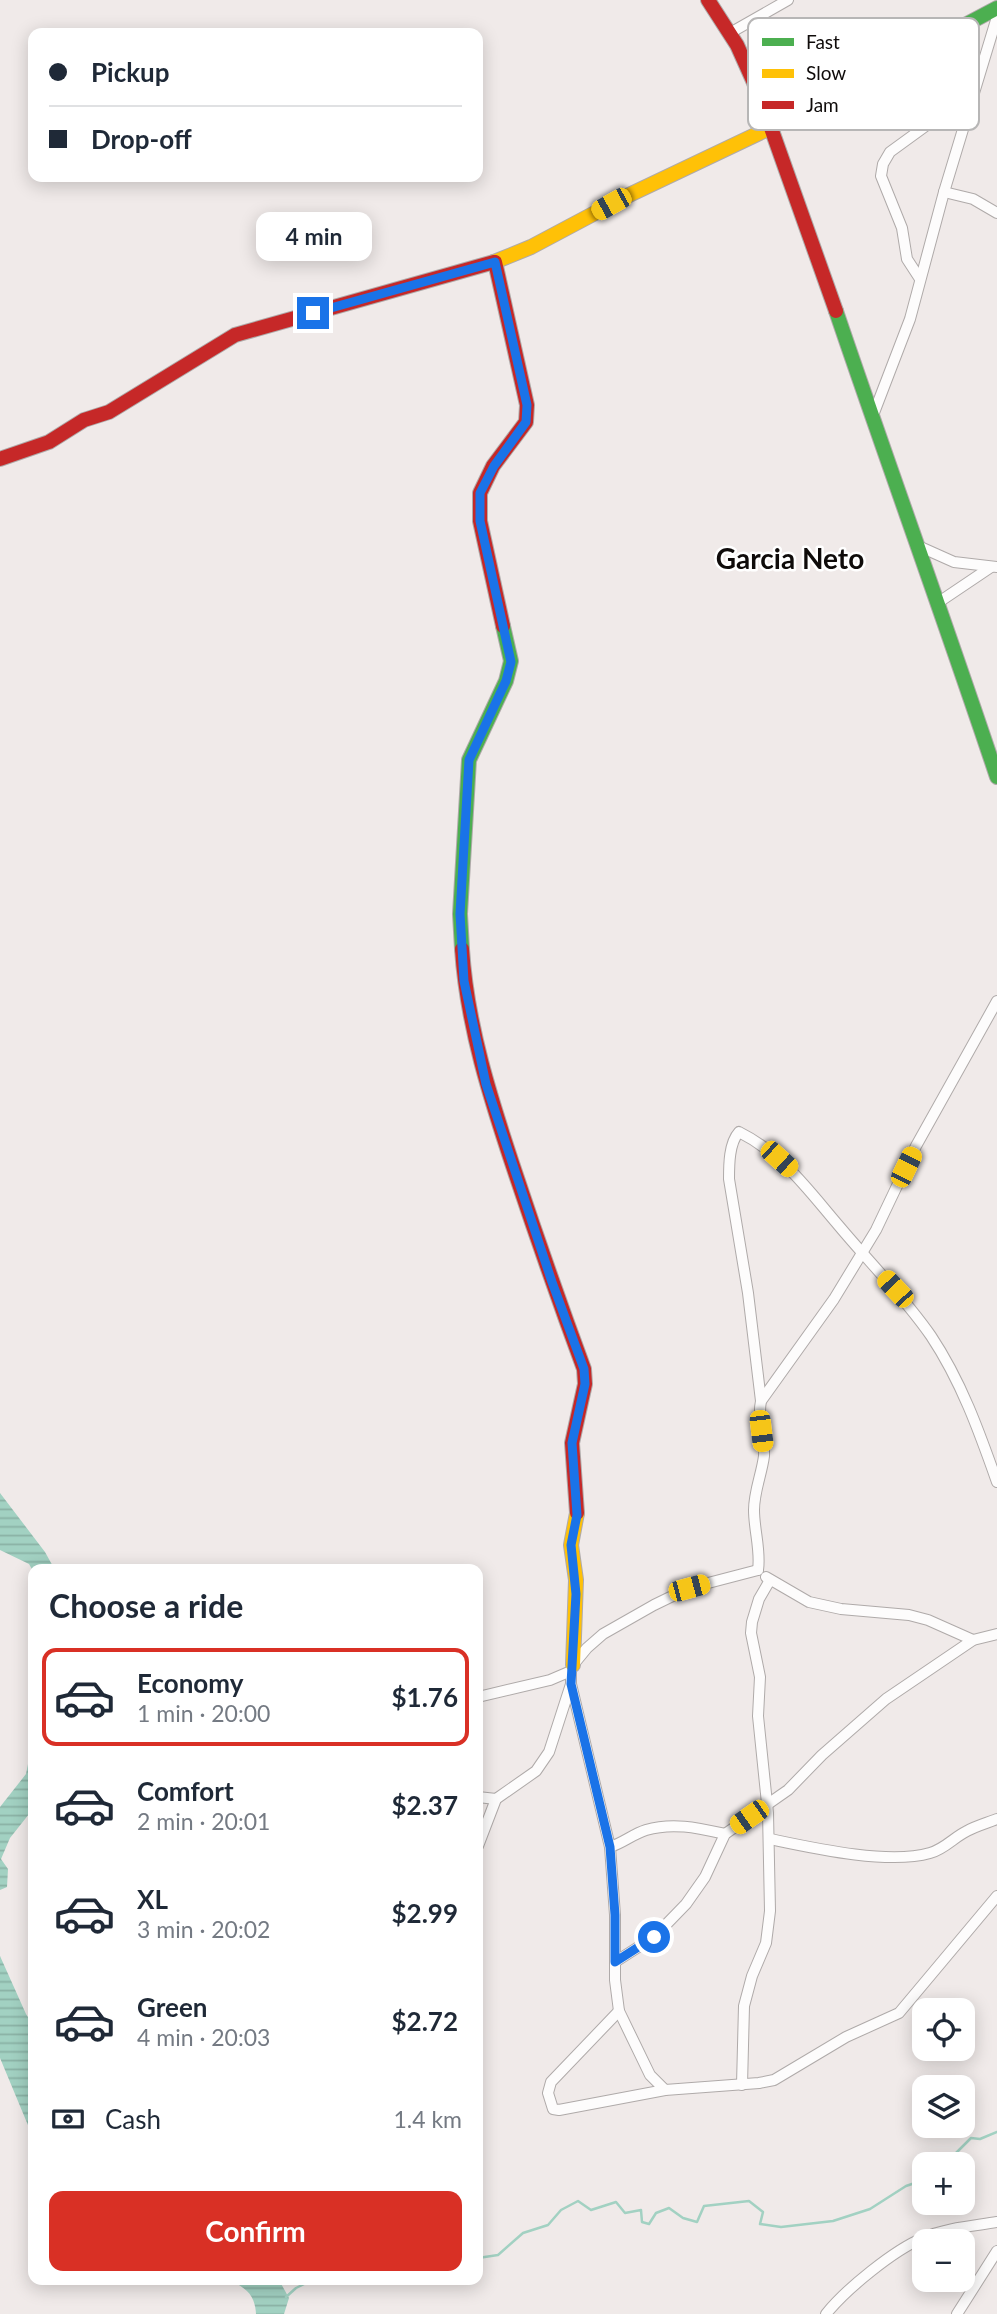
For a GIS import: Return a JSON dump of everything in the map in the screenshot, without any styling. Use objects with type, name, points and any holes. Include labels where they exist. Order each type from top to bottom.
[{"type":"street","points":[[708,0],[748,67]]},
{"type":"street","points":[[756,18],[788,0]]},
{"type":"street","points":[[978,18],[997,8]]},
{"type":"street","points":[[979,77],[997,18]]},
{"type":"street","points":[[730,33],[748,23]]},
{"type":"street","points":[[0,459],[49,442],[84,420],[109,412],[235,335],[495,262],[531,247],[627,196],[766,130]]},
{"type":"street","points":[[773,130],[916,545],[939,602],[997,777]]},
{"type":"street","points":[[920,130],[890,152],[883,164],[881,176],[902,228],[907,260],[920,279]]},
{"type":"street","points":[[872,418],[909,319],[963,130]]},
{"type":"street","points":[[944,192],[973,199],[997,213]]},
{"type":"street","points":[[483,1833],[496,1799],[536,1771],[549,1752],[571,1684],[576,1580],[571,1545],[577,1515],[572,1443],[585,1384],[584,1369],[486,1084],[464,981],[460,914],[469,760],[506,681],[511,662],[480,521],[480,493],[494,466],[526,422],[527,405],[495,262]]},
{"type":"street","points":[[916,545],[954,562],[994,567]]},
{"type":"street","points":[[939,602],[994,567]]},
{"type":"street","points":[[758,1570],[760,1559],[755,1535],[754,1506],[764,1456],[758,1412],[761,1401],[834,1299],[876,1230],[916,1146],[997,1001]]},
{"type":"street","points":[[761,1401],[748,1293],[729,1180],[729,1164],[736,1134],[740,1133],[767,1148],[791,1169],[895,1289],[931,1337],[967,1401],[997,1482]]},
{"type":"street","points":[[483,1696],[551,1680],[572,1668],[603,1634],[654,1605],[689,1588],[758,1570]]},
{"type":"street","points":[[758,1570],[770,1580],[810,1602],[841,1609],[909,1615],[928,1620],[973,1640]]},
{"type":"street","points":[[742,2085],[744,2006],[751,1976],[766,1942],[770,1912],[770,1839],[758,1716],[760,1677],[751,1633],[759,1598],[770,1580]]},
{"type":"street","points":[[615,1962],[654,1937],[686,1905],[705,1877],[725,1834],[788,1790],[859,1720],[912,1681],[973,1640],[997,1634]]},
{"type":"street","points":[[571,1684],[610,1847],[619,2011],[650,2075],[664,2090]]},
{"type":"street","points":[[483,1798],[496,1799]]},
{"type":"street","points":[[770,1839],[827,1850],[898,1857],[915,1856],[932,1853],[967,1830],[997,1819]]},
{"type":"street","points":[[610,1847],[646,1830],[666,1827],[690,1826],[725,1834]]},
{"type":"street","points":[[619,2011],[551,2082],[548,2093],[553,2109],[664,2090],[774,2080],[846,2037],[899,2013],[997,1896]]},
{"type":"street","points":[[642,2095],[650,2075]]},
{"type":"street","points":[[826,2314],[839,2298],[893,2256],[922,2238],[997,2222]]},
{"type":"street","points":[[957,2314],[997,2251]]},
{"type":"shaded area","points":[[0,1493],[52,1564],[29,1564],[0,1550]]},
{"type":"shaded area","points":[[28,1764],[28,1815],[10,1838],[1,1859],[8,1869],[7,1887],[0,1890],[0,1807],[26,1774]]},
{"type":"shaded area","points":[[0,1956],[28,2017],[28,2125],[0,2058]]},
{"type":"shaded area","points":[[282,2285],[289,2298],[284,2314],[256,2314],[254,2302],[241,2286]]},
{"type":"waterway","points":[[957,2152],[971,2138],[980,2139],[997,2132]]},
{"type":"waterway","points":[[483,2257],[498,2255],[523,2233],[548,2225],[561,2210],[578,2201],[591,2210],[616,2202],[625,2213],[641,2210],[642,2222],[649,2224],[656,2213],[669,2208],[683,2218],[697,2222],[704,2206],[749,2201],[763,2212],[760,2224],[781,2227],[833,2221],[870,2209],[912,2184]]},
{"type":"waterway","points":[[286,2297],[302,2285]]},
{"type":"traffic: fast","points":[[978,18],[997,8]]},
{"type":"traffic: fast","points":[[836,311],[997,777]]},
{"type":"traffic: fast","points":[[462,949],[460,914],[469,760],[506,681],[511,661],[503,626]]},
{"type":"traffic: slow","points":[[494,262],[531,247],[627,196],[766,130]]},
{"type":"traffic: slow","points":[[573,1665],[576,1580],[571,1545],[577,1513]]},
{"type":"traffic: jam","points":[[708,0],[737,45],[748,70]]},
{"type":"traffic: jam","points":[[772,130],[836,311]]},
{"type":"traffic: jam","points":[[0,459],[49,442],[84,420],[109,412],[235,335],[494,262]]},
{"type":"traffic: jam","points":[[495,262],[527,405],[526,422],[493,466],[480,493],[480,521],[503,626]]},
{"type":"traffic: jam","points":[[462,949],[469,1006],[489,1090],[584,1369],[585,1384],[572,1443],[577,1513]]},
{"type":"district","name":"Garcia Neto","points":[[790,558]]},
{"type":"route","points":[[313,313],[495,262],[527,405],[526,422],[494,466],[480,493],[480,521],[511,662],[506,681],[469,760],[460,914],[464,981],[486,1084],[584,1369],[585,1384],[571,1455],[577,1515],[571,1545],[576,1580],[576,1608],[573,1665],[570,1671],[610,1847],[615,1962],[654,1937]]}]
